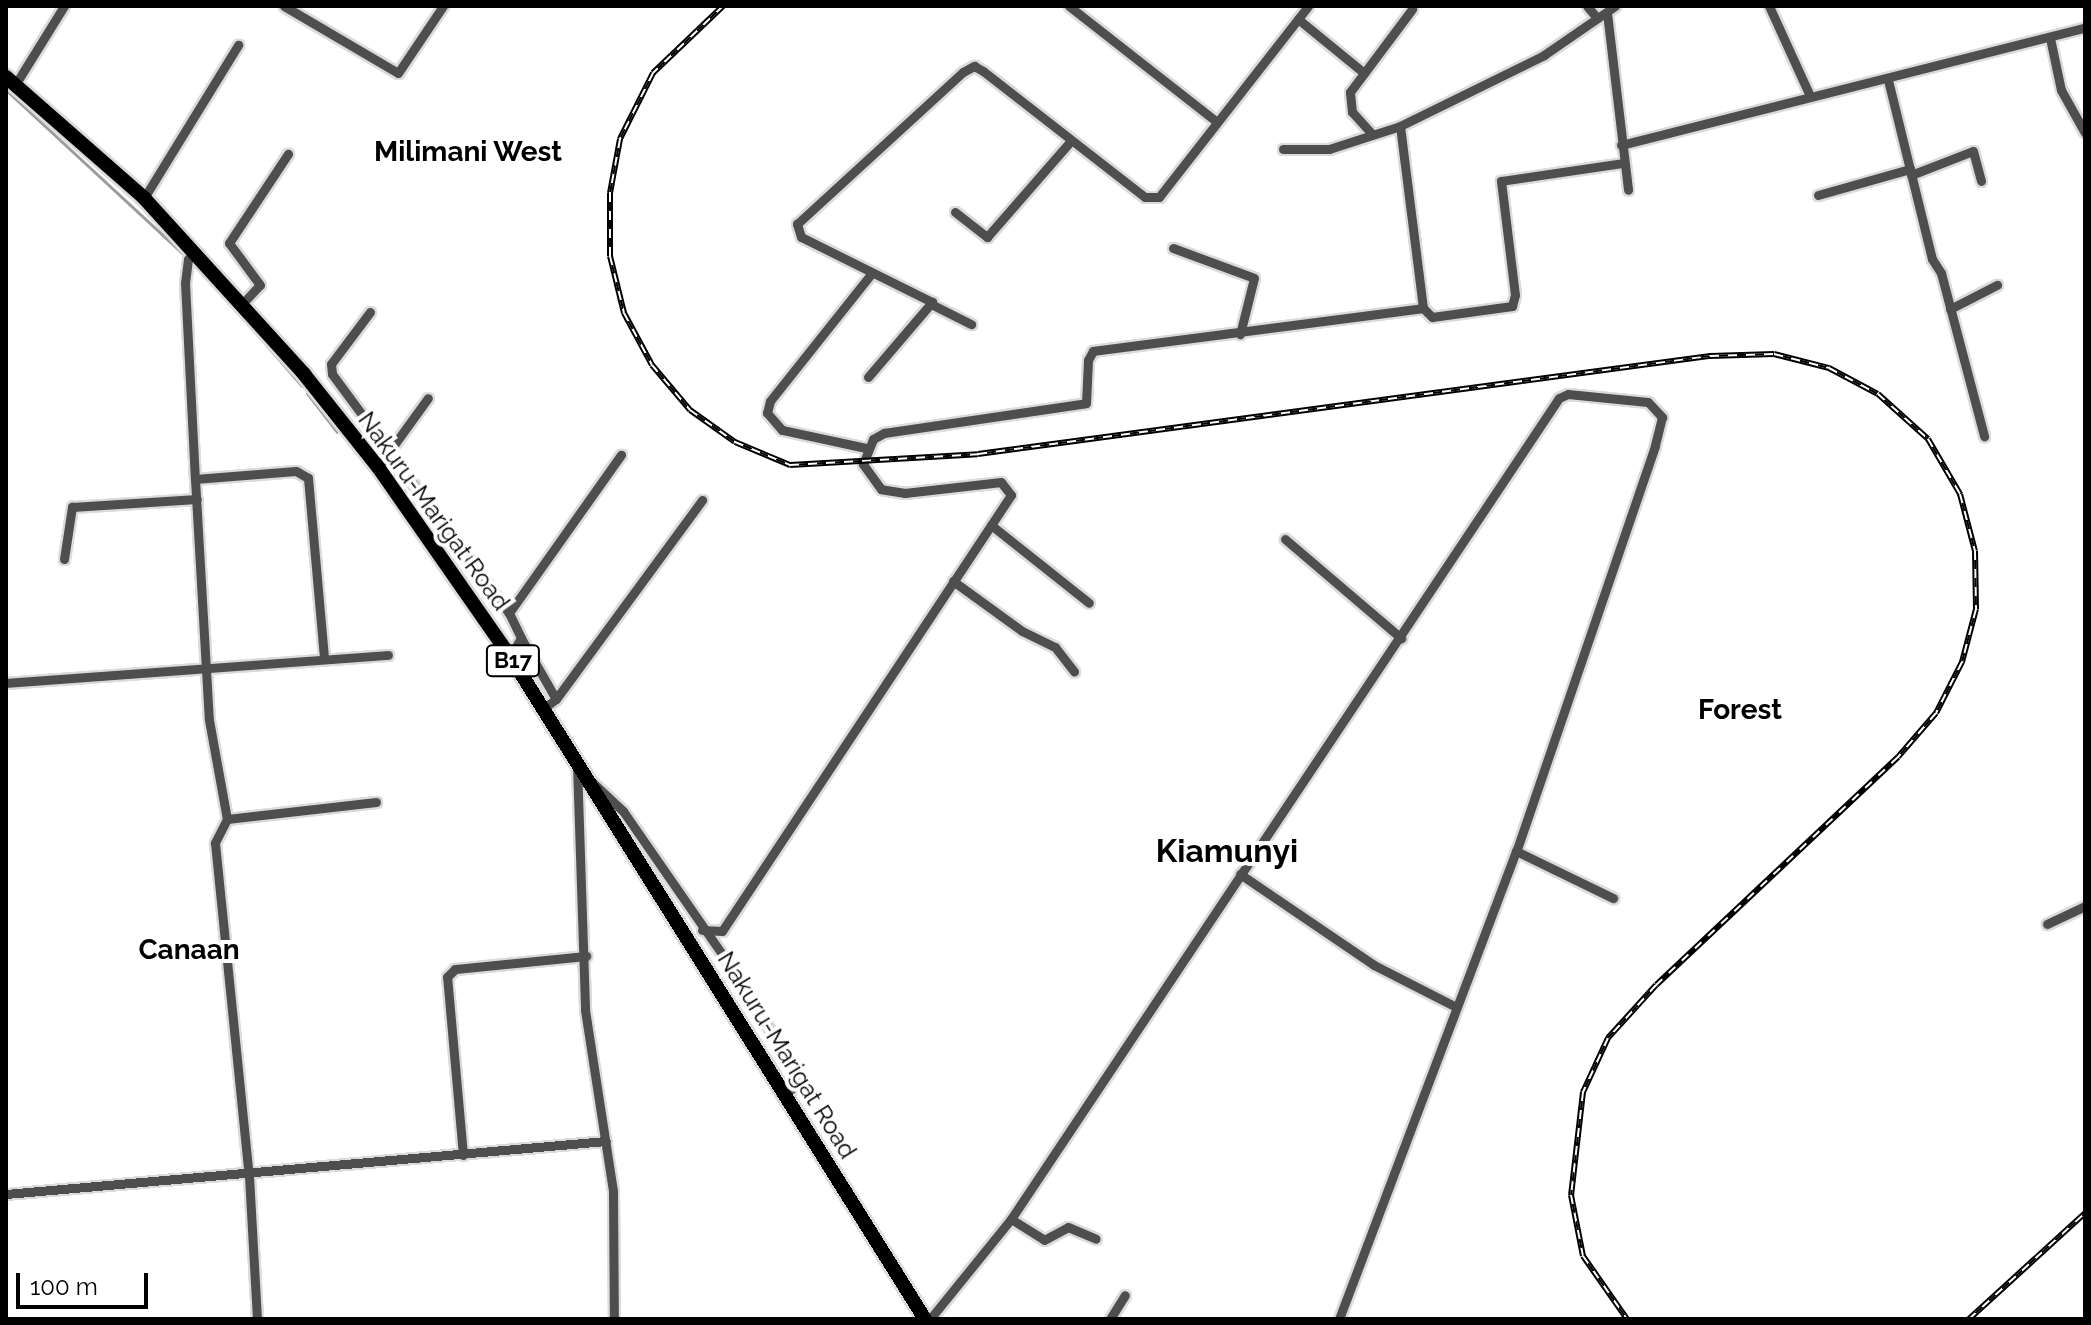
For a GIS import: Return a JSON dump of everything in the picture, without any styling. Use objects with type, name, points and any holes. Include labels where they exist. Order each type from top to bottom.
[{"type":"main road","name":"Nakuru-Marigat Road","points":[[10,81],[144,198],[242,304],[378,467],[510,656],[550,703],[585,776],[928,1319]]},
{"type":"street","points":[[10,81],[64,6]]},
{"type":"street","points":[[284,6],[398,73],[443,6]]},
{"type":"street","points":[[1069,6],[1217,122]]},
{"type":"street","points":[[971,324],[801,237],[798,223],[969,68],[983,71],[1070,142],[1151,198],[1159,197],[1308,6]]},
{"type":"street","points":[[1587,6],[1597,18]]},
{"type":"street","points":[[1769,6],[1810,96]]},
{"type":"street","points":[[1372,134],[1350,102],[1350,92],[1412,9]]},
{"type":"street","points":[[1283,149],[1329,149],[1400,126],[1544,55],[1611,9],[1621,145],[1628,190]]},
{"type":"street","points":[[1298,19],[1364,73]]},
{"type":"street","points":[[1621,145],[2085,28]]},
{"type":"street","points":[[2050,38],[2061,90],[2085,133]]},
{"type":"street","points":[[144,198],[238,45]]},
{"type":"street","points":[[1888,80],[1910,172],[1984,436]]},
{"type":"street","points":[[1400,126],[1423,308],[1432,317],[1512,306],[1501,181],[1623,163]]},
{"type":"street","points":[[955,212],[983,237],[991,235],[1070,142]]},
{"type":"street","points":[[1818,195],[1910,172],[1973,151],[1981,181]]},
{"type":"street","points":[[242,304],[260,285],[229,243],[288,154]]},
{"type":"street","points":[[1173,248],[1254,278],[1240,334]]},
{"type":"street","points":[[195,253],[188,259],[185,283],[195,479],[209,720],[227,819],[215,843],[249,1176],[257,1319]]},
{"type":"street","points":[[866,448],[782,430],[767,413],[770,401],[871,274]]},
{"type":"street","points":[[1950,309],[1997,285]]},
{"type":"street","points":[[868,377],[931,304]]},
{"type":"street","points":[[714,944],[1011,495],[1001,482],[905,493],[881,489],[864,471],[866,448],[884,433],[1086,403],[1088,360],[1093,351],[1423,308]]},
{"type":"street","points":[[370,312],[331,369],[509,613],[550,703],[702,500]]},
{"type":"street","points":[[378,467],[428,398]]},
{"type":"street","points":[[928,1319],[1011,1219],[1559,398],[1634,398],[1659,410],[1662,419],[1655,446],[1516,851],[1454,1006],[1395,1180],[1339,1319]]},
{"type":"street","points":[[509,613],[621,455]]},
{"type":"street","points":[[195,479],[296,471],[308,478],[324,658]]},
{"type":"street","points":[[64,559],[72,507],[197,499]]},
{"type":"street","points":[[991,525],[1089,603]]},
{"type":"street","points":[[1285,539],[1401,638]]},
{"type":"street","points":[[953,581],[1022,631],[1055,647],[1074,671]]},
{"type":"street","points":[[510,656],[521,638]]},
{"type":"street","points":[[6,683],[388,655]]},
{"type":"street","points":[[577,762],[589,1058],[613,1191],[614,1319]]},
{"type":"street","points":[[585,776],[623,811],[714,944],[796,1075],[787,1092]]},
{"type":"street","points":[[227,819],[376,802]]},
{"type":"street","points":[[1516,851],[1613,898]]},
{"type":"street","points":[[1240,874],[1374,965],[1454,1006]]},
{"type":"street","points":[[2047,924],[2085,906]]},
{"type":"street","points":[[702,930],[722,931]]},
{"type":"street","points":[[463,1155],[447,977],[455,969],[586,956]]},
{"type":"street","points":[[6,1194],[249,1176],[346,1163],[606,1141]]},
{"type":"street","points":[[1011,1219],[1044,1240],[1068,1227],[1096,1239]]},
{"type":"street","points":[[1110,1319],[1125,1295]]},
{"type":"waterway","points":[[6,90],[184,255]]},
{"type":"waterway","points":[[190,261],[232,305]]},
{"type":"waterway","points":[[242,317],[302,386]]},
{"type":"waterway","points":[[307,393],[337,432]]},
{"type":"railway","points":[[723,6],[653,73],[620,139],[610,193],[610,256],[624,313],[652,365],[690,410],[735,442],[790,465],[978,454],[1710,356],[1774,354],[1829,368],[1878,394],[1928,439],[1960,494],[1975,551],[1976,609],[1962,662],[1936,713],[1898,757],[1656,985],[1608,1038],[1583,1092],[1571,1195],[1583,1256],[1627,1319]]},
{"type":"railway","points":[[1969,1319],[2085,1213]]},
{"type":"district","name":"Milimani West","points":[[468,152]]},
{"type":"district","name":"Forest","points":[[1740,710]]},
{"type":"district","name":"Kiamunyi","points":[[1227,851]]},
{"type":"district","name":"Canaan","points":[[189,950]]}]
